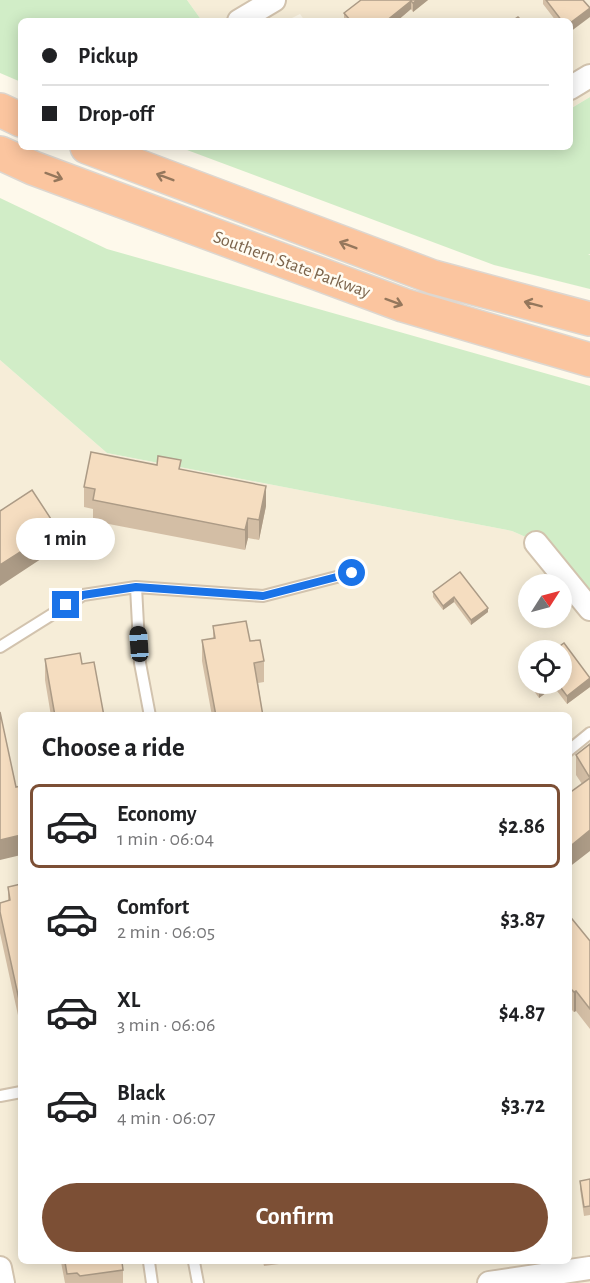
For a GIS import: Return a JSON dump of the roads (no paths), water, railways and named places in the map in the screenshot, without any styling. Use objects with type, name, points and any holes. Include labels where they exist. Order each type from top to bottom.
[{"type":"highway","points":[[0,110],[18,119]]},
{"type":"highway","name":"Southern State Parkway","points":[[95,150],[433,277],[590,319]]},
{"type":"highway","name":"Southern State Parkway","points":[[0,153],[33,168],[403,305],[590,360]]},
{"type":"street","points":[[244,18],[274,0]]},
{"type":"street","points":[[573,86],[590,76]]},
{"type":"street","points":[[536,543],[590,609]]},
{"type":"street","points":[[0,1268],[3,1283]]},
{"type":"street","points":[[489,1283],[524,1280],[590,1268]]},
{"type":"lane","points":[[0,647],[83,595],[136,587],[263,596],[352,573]]},
{"type":"lane","points":[[136,587],[140,663],[149,712]]},
{"type":"lane","points":[[572,748],[590,733]]},
{"type":"lane","points":[[0,1096],[18,1093]]},
{"type":"lane","points":[[149,1264],[152,1283]]},
{"type":"lane","points":[[194,1264],[198,1283]]}]
